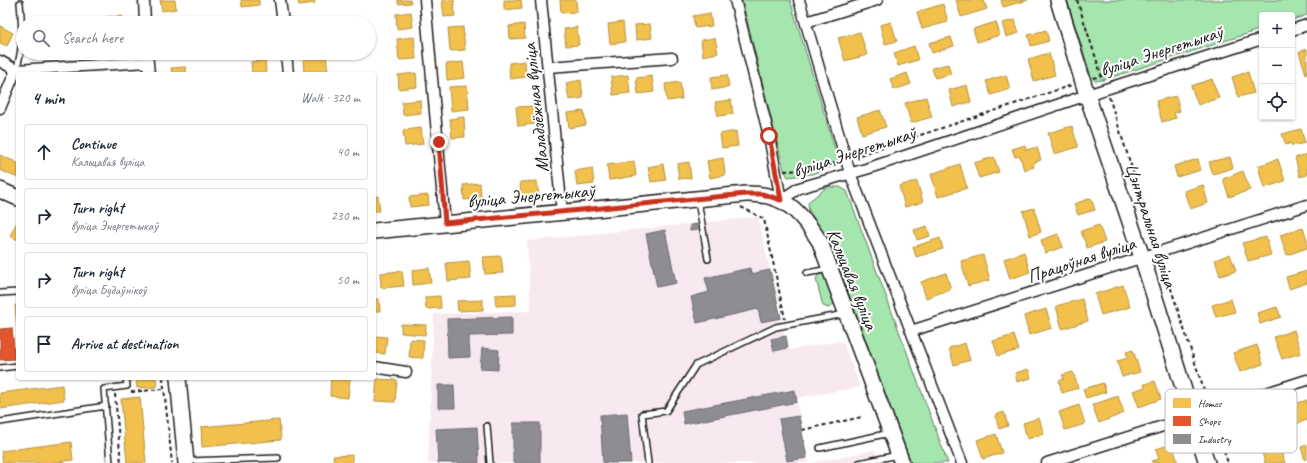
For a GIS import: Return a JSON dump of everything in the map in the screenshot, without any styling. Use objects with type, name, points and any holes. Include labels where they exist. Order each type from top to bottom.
[{"type":"street","points":[[144,0],[145,16]]},
{"type":"street","points":[[280,0],[282,16]]},
{"type":"street","points":[[425,0],[445,223]]},
{"type":"street","name":"Маладзёжная вуліца","points":[[541,0],[562,212]]},
{"type":"street","points":[[735,0],[769,136],[781,200]]},
{"type":"street","points":[[799,0],[850,173],[962,463]]},
{"type":"street","points":[[806,22],[877,0]]},
{"type":"street","name":"Цэнтральная вуліца","points":[[1058,0],[1087,95],[1142,257],[1182,389]]},
{"type":"street","points":[[1295,29],[1307,25]]},
{"type":"street","name":"вуліца Энергетыкаў","points":[[376,231],[762,194],[781,200],[799,188],[850,173],[1259,40]]},
{"type":"street","points":[[548,67],[672,58]]},
{"type":"street","points":[[0,61],[16,70],[126,60]]},
{"type":"street","points":[[148,60],[149,72]]},
{"type":"street","points":[[287,60],[288,72]]},
{"type":"street","points":[[0,108],[16,70]]},
{"type":"street","points":[[0,190],[16,197]]},
{"type":"street","name":"Кальцавая вуліца","points":[[781,200],[793,207],[811,228],[820,242],[900,459]]},
{"type":"street","name":"Працоўная вуліца","points":[[911,331],[1307,205]]},
{"type":"street","points":[[376,367],[406,372]]},
{"type":"street","points":[[178,380],[181,462]]},
{"type":"street","points":[[1278,389],[1307,380]]},
{"type":"street","points":[[1047,463],[1165,425]]},
{"type":"street","name":"Цэнтральная вуліца","points":[[1204,453],[1207,463]]},
{"type":"lane","points":[[20,3],[21,16]]},
{"type":"lane","points":[[16,70],[20,60]]},
{"type":"lane","points":[[697,199],[708,259]]},
{"type":"lane","points":[[807,273],[830,268]]},
{"type":"lane","points":[[0,293],[16,292]]},
{"type":"lane","points":[[648,463],[642,414],[666,410],[696,365],[776,327],[846,313]]},
{"type":"lane","points":[[0,368],[16,366]]},
{"type":"lane","points":[[110,463],[104,389],[127,386],[126,380]]},
{"type":"lane","points":[[0,422],[106,406]]},
{"type":"lane","points":[[487,426],[490,463]]},
{"type":"lane","points":[[820,448],[891,432]]},
{"type":"lane","points":[[181,462],[278,458]]},
{"type":"lane","points":[[859,463],[900,459]]},
{"type":"path","points":[[1077,0],[1204,389]]},
{"type":"path","points":[[163,380],[181,462]]},
{"type":"path","points":[[126,393],[164,389]]},
{"type":"path","points":[[120,394],[115,394],[121,463]]},
{"type":"path","points":[[802,430],[862,417]]},
{"type":"path","points":[[1225,453],[1228,463]]},
{"type":"shaded area","points":[[758,217],[788,350],[840,341],[843,343],[860,387],[796,398],[809,463],[428,463],[434,314],[531,311],[527,241]]},
{"type":"shaded area","points":[[875,450],[879,463],[811,463]]},
{"type":"green space","points":[[742,0],[790,0],[838,159],[836,165],[812,174],[788,177],[784,170]]},
{"type":"green space","points":[[1067,0],[1307,0],[1307,15],[1295,19],[1295,12],[1259,12],[1259,30],[1103,80],[1095,81],[1091,76]]},
{"type":"green space","points":[[827,187],[840,187],[847,191],[948,463],[911,463],[830,243],[809,211],[808,202]]},
{"type":"green space","points":[[824,274],[835,300],[835,303],[829,308],[823,306],[816,279],[818,275]]},
{"type":"building: Homes","points":[[160,0],[175,0],[176,9],[162,11]]},
{"type":"building: Homes","points":[[241,0],[259,0],[259,5],[242,7]]},
{"type":"building: Homes","points":[[298,0],[314,0],[315,3],[299,5]]},
{"type":"building: Homes","points":[[398,0],[410,0],[411,3],[398,4]]},
{"type":"building: Homes","points":[[442,0],[454,0],[455,16],[444,17]]},
{"type":"building: Homes","points":[[504,0],[521,0],[522,8],[504,10]]},
{"type":"building: Homes","points":[[560,0],[576,0],[577,12],[561,13]]},
{"type":"building: Homes","points":[[956,0],[984,0],[987,9],[961,17]]},
{"type":"building: Homes","points":[[1001,0],[1028,0],[1003,7]]},
{"type":"building: Homes","points":[[943,4],[948,22],[922,29],[917,12]]},
{"type":"building: Homes","points":[[411,12],[413,27],[397,29],[396,14]]},
{"type":"building: Homes","points":[[710,13],[712,26],[695,28],[693,16]]},
{"type":"building: Homes","points":[[1015,20],[1019,33],[1006,37],[1002,23]]},
{"type":"building: Homes","points":[[623,22],[625,42],[610,44],[608,24]]},
{"type":"building: Homes","points":[[891,22],[897,41],[885,44],[880,25]]},
{"type":"building: Homes","points":[[996,22],[1000,35],[977,42],[973,29]]},
{"type":"building: Homes","points":[[524,24],[525,38],[510,39],[509,26]]},
{"type":"building: Homes","points":[[650,24],[652,38],[636,40],[635,25]]},
{"type":"building: Homes","points":[[0,26],[13,33],[7,46],[0,43]]},
{"type":"building: Homes","points":[[463,27],[465,50],[450,51],[448,28]]},
{"type":"building: Homes","points":[[577,27],[579,45],[566,46],[564,29]]},
{"type":"building: Homes","points":[[1046,30],[1049,41],[1031,46],[1028,35]]},
{"type":"building: Homes","points":[[860,32],[867,55],[845,61],[838,38]]},
{"type":"building: Homes","points":[[414,37],[416,59],[399,60],[397,39]]},
{"type":"building: Homes","points":[[951,37],[954,46],[932,53],[929,43]]},
{"type":"building: Homes","points":[[715,38],[718,53],[703,56],[701,40]]},
{"type":"building: Homes","points":[[914,46],[918,60],[898,66],[894,53]]},
{"type":"building: Homes","points":[[1307,49],[1307,74],[1306,74],[1299,52]]},
{"type":"building: Homes","points":[[1049,53],[1055,75],[1034,81],[1028,59]]},
{"type":"building: Homes","points":[[265,60],[266,72],[252,72],[251,62]]},
{"type":"building: Homes","points":[[303,60],[327,60],[328,72],[304,72]]},
{"type":"building: Homes","points":[[525,61],[526,77],[510,79],[509,63]]},
{"type":"building: Homes","points":[[463,62],[465,78],[447,80],[446,64]]},
{"type":"building: Homes","points":[[948,64],[951,74],[935,78],[932,68]]},
{"type":"building: Homes","points":[[186,67],[186,72],[172,72],[171,68]]},
{"type":"building: Homes","points":[[1248,72],[1254,93],[1238,97],[1232,77]]},
{"type":"building: Homes","points":[[416,73],[417,87],[399,89],[398,75]]},
{"type":"building: Homes","points":[[907,73],[911,84],[894,90],[890,79]]},
{"type":"building: Homes","points":[[628,75],[630,93],[613,95],[611,77]]},
{"type":"building: Homes","points":[[727,75],[729,87],[712,90],[711,77]]},
{"type":"building: Homes","points":[[1006,75],[1010,89],[991,95],[986,81]]},
{"type":"building: Homes","points":[[652,76],[654,92],[638,94],[636,78]]},
{"type":"building: Homes","points":[[1212,79],[1219,98],[1198,105],[1191,86]]},
{"type":"building: Homes","points":[[581,80],[583,98],[569,100],[566,83]]},
{"type":"building: Homes","points":[[680,82],[682,99],[667,101],[665,84]]},
{"type":"building: Homes","points":[[967,85],[971,102],[953,107],[949,90]]},
{"type":"building: Homes","points":[[467,86],[469,109],[451,111],[449,87]]},
{"type":"building: Homes","points":[[1176,96],[1180,111],[1174,113],[1176,118],[1162,122],[1156,101]]},
{"type":"building: Homes","points":[[926,97],[932,117],[911,123],[905,103]]},
{"type":"building: Homes","points":[[420,100],[421,113],[403,115],[402,102]]},
{"type":"building: Homes","points":[[731,100],[733,114],[718,116],[715,102]]},
{"type":"building: Homes","points":[[533,106],[535,124],[518,126],[516,107]]},
{"type":"building: Homes","points":[[880,110],[886,127],[862,134],[857,117]]},
{"type":"building: Homes","points":[[584,111],[586,125],[569,128],[567,113]]},
{"type":"building: Homes","points":[[464,117],[465,137],[452,138],[450,119]]},
{"type":"building: Homes","points":[[1072,126],[1078,147],[1054,154],[1048,133]]},
{"type":"building: Homes","points":[[421,128],[423,144],[405,146],[403,130]]},
{"type":"building: Homes","points":[[1301,129],[1305,143],[1292,146],[1291,143],[1286,145],[1282,134]]},
{"type":"building: Homes","points":[[736,131],[738,146],[722,148],[720,134]]},
{"type":"building: Homes","points":[[1025,145],[1026,150],[1037,147],[1041,160],[1033,163],[1034,167],[1024,170],[1020,156],[1015,157],[1012,149]]},
{"type":"building: Homes","points":[[1307,154],[1307,175],[1300,177],[1295,158]]},
{"type":"building: Homes","points":[[0,155],[16,162],[16,177],[0,170]]},
{"type":"building: Homes","points":[[994,157],[999,172],[979,178],[974,163]]},
{"type":"building: Homes","points":[[1230,157],[1233,168],[1213,174],[1209,162]]},
{"type":"building: Homes","points":[[723,158],[725,175],[710,178],[707,161]]},
{"type":"building: Homes","points":[[1198,159],[1201,170],[1177,177],[1174,166]]},
{"type":"building: Homes","points":[[1278,159],[1285,181],[1264,188],[1258,166]]},
{"type":"building: Homes","points":[[634,161],[636,176],[609,180],[607,165]]},
{"type":"building: Homes","points":[[689,162],[691,178],[679,179],[677,164]]},
{"type":"building: Homes","points":[[663,164],[666,180],[651,182],[648,167]]},
{"type":"building: Homes","points":[[960,164],[967,188],[938,197],[931,174]]},
{"type":"building: Homes","points":[[592,168],[594,184],[577,186],[575,171]]},
{"type":"building: Homes","points":[[1243,171],[1250,190],[1229,197],[1223,179]]},
{"type":"building: Homes","points":[[537,181],[539,198],[521,199],[520,182]]},
{"type":"building: Homes","points":[[917,181],[923,202],[905,207],[899,186]]},
{"type":"building: Homes","points":[[480,183],[481,198],[464,200],[463,185]]},
{"type":"building: Homes","points":[[1203,185],[1208,203],[1190,209],[1184,191]]},
{"type":"building: Homes","points":[[428,195],[429,205],[410,207],[409,197]]},
{"type":"building: Homes","points":[[376,196],[378,196],[380,211],[376,211]]},
{"type":"building: Homes","points":[[1091,198],[1095,210],[1078,215],[1074,204]]},
{"type":"building: Homes","points":[[1034,208],[1041,232],[1030,236],[1023,211]]},
{"type":"building: Homes","points":[[16,224],[16,239],[10,236]]},
{"type":"building: Homes","points":[[1099,225],[1105,242],[1087,248],[1081,231]]},
{"type":"building: Homes","points":[[927,226],[930,236],[917,240],[914,230]]},
{"type":"building: Homes","points":[[1303,228],[1307,239],[1307,248],[1287,255],[1280,235]]},
{"type":"building: Homes","points":[[1058,234],[1063,247],[1045,253],[1041,240]]},
{"type":"building: Homes","points":[[1266,237],[1271,255],[1248,261],[1242,243]]},
{"type":"building: Homes","points":[[940,238],[943,249],[916,257],[913,247]]},
{"type":"building: Homes","points":[[1024,252],[1030,272],[1010,279],[1004,259]]},
{"type":"building: Homes","points":[[1230,254],[1236,271],[1220,276],[1215,260]]},
{"type":"building: Homes","points":[[983,255],[990,280],[968,286],[961,261]]},
{"type":"building: Homes","points":[[501,256],[503,273],[485,274],[483,257]]},
{"type":"building: Homes","points":[[469,261],[471,279],[448,281],[446,263]]},
{"type":"building: Homes","points":[[429,268],[431,283],[413,285],[412,270]]},
{"type":"building: Homes","points":[[402,271],[404,286],[381,288],[380,273]]},
{"type":"building: Homes","points":[[1307,271],[1307,283],[1289,289],[1286,277]]},
{"type":"building: Homes","points":[[946,273],[951,289],[926,298],[921,282]]},
{"type":"building: Homes","points":[[1123,285],[1130,307],[1101,315],[1095,294]]},
{"type":"building: Homes","points":[[516,294],[516,305],[496,306],[495,295]]},
{"type":"building: Homes","points":[[440,296],[441,308],[426,309],[425,297]]},
{"type":"building: Homes","points":[[376,299],[379,299],[380,311],[376,311]]},
{"type":"building: Homes","points":[[1082,299],[1088,321],[1062,329],[1056,306]]},
{"type":"building: Homes","points":[[1231,299],[1235,312],[1216,317],[1212,305]]},
{"type":"building: Homes","points":[[483,300],[483,310],[458,311],[457,301]]},
{"type":"building: Homes","points":[[1277,307],[1281,317],[1260,324],[1257,313]]},
{"type":"building: Homes","points":[[1046,309],[1052,328],[1029,335],[1024,316]]},
{"type":"building: Homes","points":[[401,324],[426,325],[425,335],[401,333]]},
{"type":"building: Homes","points":[[1294,330],[1301,353],[1282,359],[1274,337]]},
{"type":"building: Homes","points":[[1014,335],[1019,350],[998,356],[993,341]]},
{"type":"building: Homes","points":[[376,336],[387,337],[385,354],[376,353]]},
{"type":"building: Homes","points":[[410,339],[424,340],[423,358],[409,357]]},
{"type":"building: Homes","points":[[965,343],[970,360],[954,365],[949,348]]},
{"type":"building: Homes","points":[[1257,345],[1263,364],[1240,372],[1233,353]]},
{"type":"building: Homes","points":[[1133,350],[1140,372],[1122,377],[1117,361],[1128,358],[1126,352]]},
{"type":"building: Homes","points":[[1028,369],[1031,378],[1017,382],[1015,373]]},
{"type":"building: Homes","points":[[1073,372],[1078,388],[1062,393],[1059,381],[1064,379],[1062,375]]},
{"type":"building: Homes","points":[[377,379],[397,380],[395,402],[375,401]]},
{"type":"building: Homes","points":[[136,380],[156,380],[157,387],[137,388]]},
{"type":"building: Homes","points":[[331,380],[350,380],[348,398],[330,396]]},
{"type":"building: Homes","points":[[1155,381],[1161,399],[1139,407],[1133,391],[1145,387],[1144,384]]},
{"type":"building: Homes","points":[[1103,383],[1106,392],[1086,398],[1083,389]]},
{"type":"building: Homes","points":[[62,385],[64,400],[0,409],[0,393]]},
{"type":"building: Homes","points":[[1118,396],[1124,413],[1099,423],[1092,405]]},
{"type":"building: Homes","points":[[140,397],[146,463],[127,463],[121,399]]},
{"type":"building: Homes","points":[[1307,400],[1307,420],[1297,424],[1297,403]]},
{"type":"building: Homes","points":[[1079,405],[1085,424],[1065,430],[1059,412]]},
{"type":"building: Homes","points":[[1004,412],[1008,426],[999,429],[995,415]]},
{"type":"building: Homes","points":[[1039,418],[1044,434],[1027,439],[1023,423]]},
{"type":"building: Homes","points":[[279,420],[281,440],[202,447],[201,427]]},
{"type":"building: Homes","points":[[996,434],[1002,453],[983,459],[977,440]]},
{"type":"building: Homes","points":[[71,442],[73,460],[50,463],[3,463],[1,451]]},
{"type":"building: Homes","points":[[1307,445],[1307,459],[1305,460],[1301,447]]},
{"type":"building: Homes","points":[[1165,446],[1165,453],[1175,453],[1178,463],[1153,463],[1152,461],[1159,459],[1156,449]]},
{"type":"building: Homes","points":[[1262,453],[1282,453],[1285,463],[1265,463]]},
{"type":"building: Homes","points":[[352,455],[352,463],[334,463],[333,456]]},
{"type":"building: Shops","points":[[12,328],[15,359],[0,360],[0,329]]},
{"type":"building: Industry","points":[[697,224],[698,230],[690,231],[690,225]]},
{"type":"building: Industry","points":[[665,230],[676,283],[657,287],[646,234]]},
{"type":"building: Industry","points":[[750,268],[751,274],[770,270],[781,318],[761,322],[758,309],[697,323],[691,297],[709,292],[705,278]]},
{"type":"building: Industry","points":[[512,317],[512,335],[469,336],[470,357],[448,358],[447,319]]},
{"type":"building: Industry","points":[[786,336],[788,348],[774,351],[771,339]]},
{"type":"building: Industry","points":[[482,348],[499,350],[498,370],[480,369]]},
{"type":"building: Industry","points":[[438,385],[454,385],[455,408],[438,408]]},
{"type":"building: Industry","points":[[795,390],[797,402],[684,424],[682,411]]},
{"type":"building: Industry","points":[[627,413],[631,463],[603,463],[600,415]]},
{"type":"building: Industry","points":[[799,416],[807,458],[787,461],[779,419]]},
{"type":"building: Industry","points":[[513,423],[540,423],[540,463],[513,463]]},
{"type":"building: Industry","points":[[477,427],[479,463],[438,463],[436,429]]},
{"type":"route","points":[[439,142],[445,223],[746,194],[762,194],[773,196],[781,200],[780,184],[769,136]]}]
